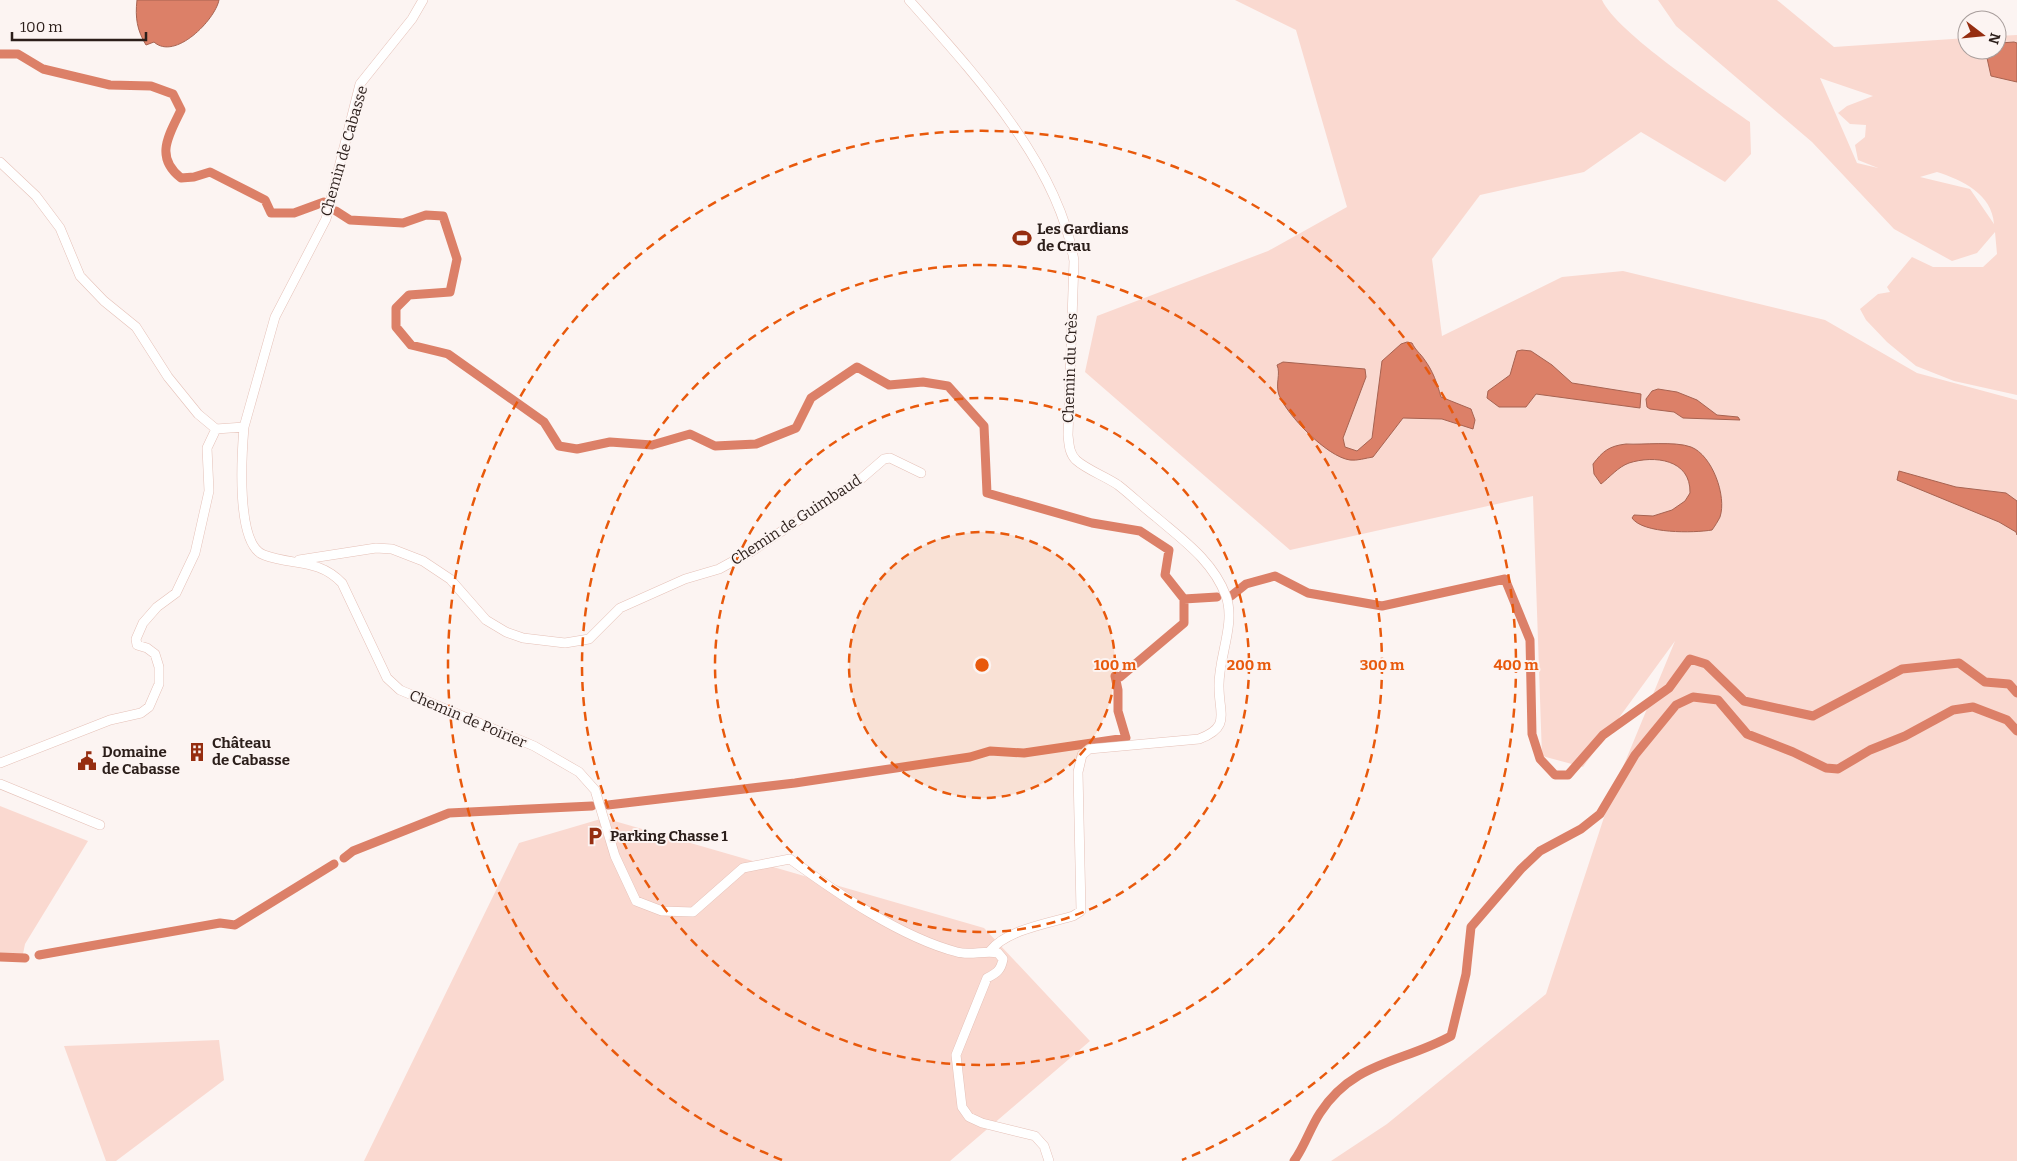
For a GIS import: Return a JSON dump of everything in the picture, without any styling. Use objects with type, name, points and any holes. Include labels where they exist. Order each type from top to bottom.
[{"type":"street","name":"Chemin de Cabasse","points":[[244,427],[275,317],[326,219],[360,84],[412,18],[423,0]]},
{"type":"street","name":"Chemin du Crès","points":[[909,0],[972,73],[1030,150],[1061,209],[1070,234],[1074,260],[1069,450],[1075,459],[1118,486],[1200,556],[1218,579],[1226,598],[1228,616],[1218,686],[1222,716],[1213,734],[1199,739],[1089,749],[1082,755],[1078,772],[1080,911],[1073,916],[1024,930],[995,945],[990,951]]},
{"type":"street","points":[[0,162],[36,196],[60,228],[80,276],[104,301],[136,326],[168,377],[198,414],[216,429],[244,427]]},
{"type":"street","name":"Chemin de Poirier","points":[[244,427],[240,475],[245,518],[253,545],[262,555],[318,566],[332,572],[342,582],[387,678],[400,690],[534,746],[579,772],[596,790],[615,856],[636,901],[662,911],[693,912],[743,868],[790,859],[845,898],[932,945],[959,953],[990,951]]},
{"type":"street","points":[[0,763],[110,720],[141,713],[149,707],[159,684],[159,667],[155,654],[147,648],[137,645],[136,639],[143,623],[157,606],[176,593],[195,553],[210,490],[208,448],[216,429]]},
{"type":"street","name":"Chemin de Guimbaud","points":[[294,561],[376,548],[392,549],[423,561],[450,579],[486,620],[506,632],[523,638],[565,643],[589,639],[620,608],[685,579],[720,569],[752,551],[862,478],[884,459],[890,458],[920,473]]},
{"type":"street","points":[[0,784],[100,826]]},
{"type":"street","points":[[990,951],[998,953],[1003,959],[1002,967],[996,974],[987,978],[956,1055],[962,1107],[969,1117],[982,1123],[1035,1136],[1044,1146],[1049,1161]]},
{"type":"shaded area","points":[[137,0],[219,0],[210,18],[193,36],[172,46],[163,46],[154,42],[146,45],[137,24]]},
{"type":"shaded area","points":[[1235,0],[1602,0],[1611,14],[1646,47],[1750,122],[1751,154],[1725,182],[1641,132],[1584,172],[1480,195],[1432,259],[1442,336],[1562,277],[1623,271],[1825,320],[1917,373],[2017,400],[2017,1161],[1331,1161],[1387,1124],[1546,994],[1611,796],[1675,641],[1583,767],[1542,756],[1533,496],[1290,550],[1085,372],[1097,316],[1268,251],[1347,207],[1296,30]]},
{"type":"shaded area","points":[[1658,0],[1777,0],[1834,47],[1957,39],[1957,60],[2007,60],[2007,36],[2017,35],[2017,395],[1954,381],[1916,366],[1887,342],[1866,320],[1860,309],[1878,294],[1890,292],[1887,287],[1912,257],[1933,267],[1983,267],[1997,254],[1995,232],[1977,253],[1952,261],[1894,229],[1812,142],[1676,26]],"holes":[[[1820,78],[1873,96],[1847,106],[1838,113],[1850,124],[1866,125],[1865,137],[1855,145],[1858,160],[1878,168],[1857,163]],[[1937,172],[1956,179],[1982,196],[1992,213],[1994,224],[1970,189],[1920,177]]]},
{"type":"shaded area","points":[[2007,42],[2017,43],[2017,82],[1991,76],[1987,60],[2007,60]]},
{"type":"shaded area","points":[[1412,343],[1427,364],[1441,397],[1471,409],[1475,420],[1473,429],[1442,419],[1403,418],[1373,457],[1350,460],[1330,451],[1309,434],[1290,413],[1279,395],[1277,365],[1283,362],[1365,369],[1366,377],[1343,438],[1345,447],[1357,451],[1372,438],[1382,361],[1401,344]]},
{"type":"shaded area","points":[[1517,351],[1531,351],[1552,365],[1572,383],[1641,394],[1640,408],[1536,394],[1526,407],[1499,407],[1487,398],[1488,391],[1510,375]]},
{"type":"shaded area","points":[[1658,389],[1677,392],[1697,400],[1717,415],[1738,417],[1740,420],[1683,418],[1674,412],[1650,409],[1647,407],[1646,399],[1652,391]]},
{"type":"shaded area","points":[[1626,444],[1676,444],[1699,451],[1716,477],[1721,498],[1722,508],[1720,517],[1712,530],[1682,532],[1657,530],[1638,523],[1632,518],[1634,515],[1653,516],[1672,510],[1685,501],[1690,493],[1689,482],[1678,466],[1660,460],[1629,463],[1601,484],[1594,474],[1593,464],[1607,450]]},
{"type":"shaded area","points":[[1899,471],[1956,487],[2006,493],[2017,501],[2017,535],[2016,532],[1999,522],[1897,480]]},
{"type":"shaded area","points":[[0,806],[88,841],[25,944],[23,954],[0,953]]},
{"type":"shaded area","points":[[604,818],[984,928],[1090,1041],[950,1161],[364,1161],[519,843]]},
{"type":"shaded area","points":[[219,1040],[224,1080],[116,1161],[106,1161],[64,1046]]},
{"type":"waterway","points":[[0,54],[18,54],[43,69],[110,85],[151,86],[173,94],[181,110],[172,128],[166,146],[166,154],[168,162],[181,178],[194,177],[210,172],[265,200],[271,213],[294,213],[324,202]]},
{"type":"waterway","points":[[336,211],[350,220],[403,223],[426,215],[443,216],[457,259],[450,292],[409,295],[396,308],[396,327],[411,345],[448,354],[544,422],[559,446],[577,449],[610,442],[652,445],[690,434],[715,446],[756,444],[796,428],[811,398],[857,367],[889,385],[923,382],[948,386],[984,426],[987,493],[1092,523],[1140,531],[1169,550],[1165,575],[1184,599],[1217,597]]},
{"type":"waterway","points":[[1231,596],[1246,584],[1275,576],[1308,593],[1382,606],[1505,579],[1530,640],[1532,734],[1540,759],[1555,775],[1568,775],[1603,735],[1669,688],[1690,659],[1706,664],[1744,701],[1813,716],[1902,669],[1959,663],[1985,682],[2009,684],[2017,693]]},
{"type":"waterway","points":[[608,805],[795,783],[970,757],[990,751],[1024,753],[1126,738],[1118,711],[1118,690],[1115,676],[1120,677],[1184,623],[1184,599]]},
{"type":"waterway","points":[[1294,1161],[1320,1113],[1333,1096],[1348,1083],[1380,1065],[1433,1045],[1451,1036],[1466,974],[1471,927],[1521,869],[1540,851],[1581,829],[1600,814],[1635,755],[1676,705],[1693,697],[1718,700],[1747,734],[1793,752],[1826,768],[1838,769],[1870,750],[1905,736],[1953,710],[1973,707],[2007,720],[2017,731]]},
{"type":"waterway","points":[[344,858],[353,851],[449,813],[592,806]]},
{"type":"waterway","points":[[39,955],[220,923],[235,925],[334,864]]},
{"type":"waterway","points":[[0,957],[25,958]]},
{"type":"place","name":"Les Gardians de Crau","points":[[1022,238]]},
{"type":"place","name":"Château de Cabasse","points":[[197,752]]},
{"type":"place","name":"Domaine de Cabasse","points":[[87,761]]},
{"type":"place","name":"Parking Chasse 1","points":[[595,836]]}]
